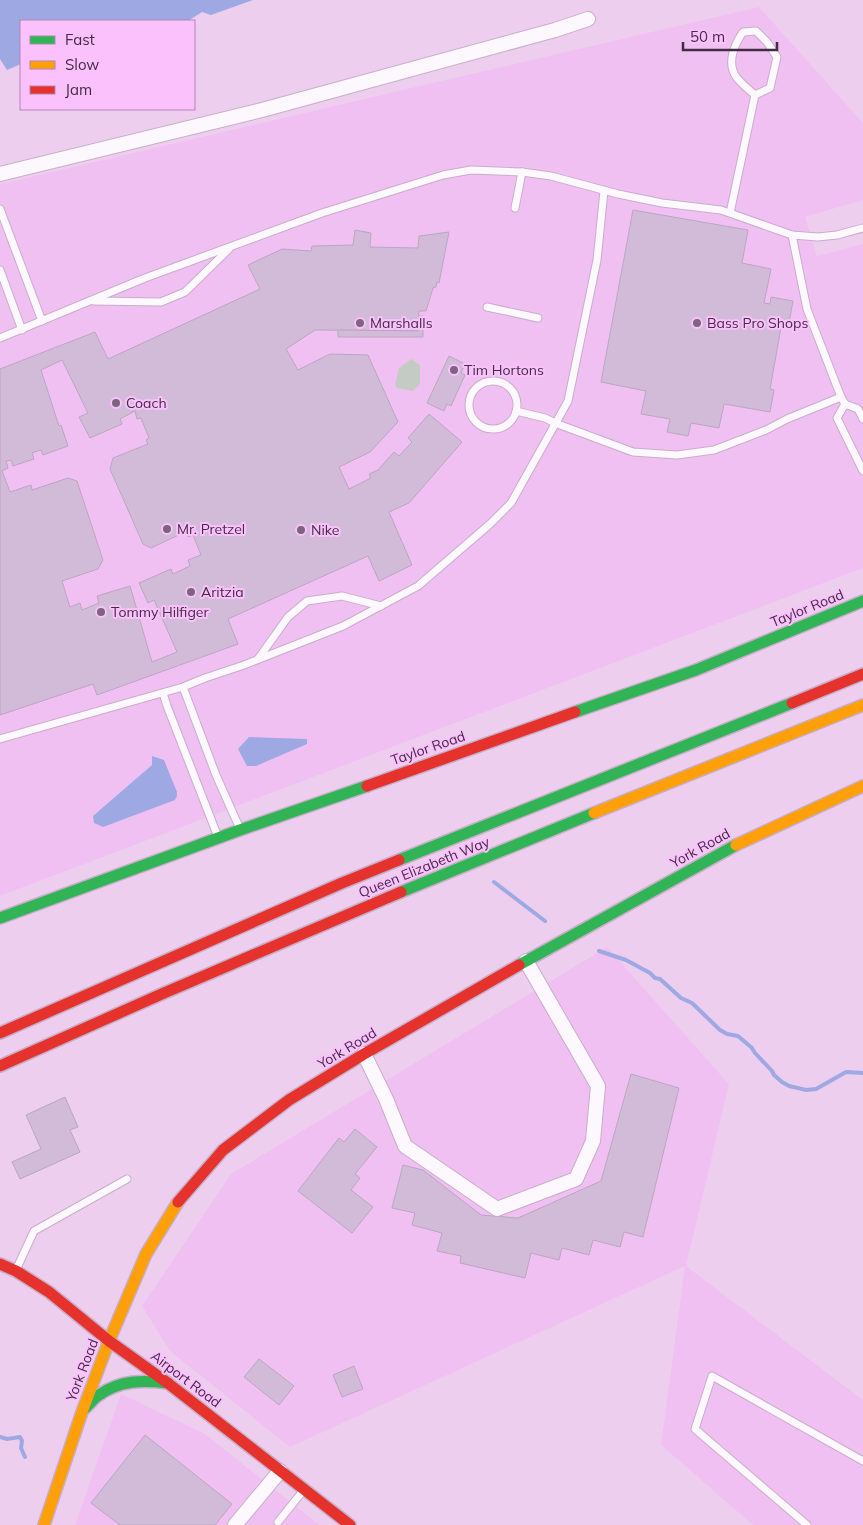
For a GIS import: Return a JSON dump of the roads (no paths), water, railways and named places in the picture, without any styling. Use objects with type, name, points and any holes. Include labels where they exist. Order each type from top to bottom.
[{"type":"main road","name":"Taylor Road","points":[[0,918],[240,830],[696,670],[863,601]]},
{"type":"main road","name":"Queen Elizabeth Way","points":[[0,1032],[342,883],[863,674]]},
{"type":"main road","name":"Queen Elizabeth Way","points":[[0,1066],[164,993],[417,885],[863,705]]},
{"type":"main road","name":"York Road","points":[[44,1525],[82,1412],[146,1254],[175,1206],[223,1150],[289,1100],[364,1054],[526,961],[741,842],[863,786]]},
{"type":"main road","points":[[0,1021],[178,955]]},
{"type":"main road","points":[[0,1073],[164,993]]},
{"type":"main road","name":"Airport Road","points":[[0,1264],[16,1271],[49,1292],[347,1524]]},
{"type":"main road","points":[[82,1412],[99,1395],[121,1384],[145,1380],[169,1384]]},
{"type":"street","points":[[0,174],[262,110],[555,30],[588,19]]},
{"type":"street","points":[[364,1054],[388,1104],[405,1146],[497,1209],[576,1179],[593,1141],[598,1086],[526,961]]},
{"type":"street","points":[[235,1525],[280,1471]]},
{"type":"lane","points":[[756,31],[767,42],[777,57],[770,88],[755,95],[736,77],[732,64],[735,44],[743,32],[756,31]]},
{"type":"lane","points":[[730,213],[755,95]]},
{"type":"lane","points":[[0,338],[152,276],[322,213],[443,176],[471,170],[522,172],[551,176],[604,191],[662,203],[721,210],[792,234],[818,237],[837,235],[863,228]]},
{"type":"lane","points":[[515,208],[522,172]]},
{"type":"lane","points":[[0,740],[183,687],[343,626],[418,586],[490,524],[511,503],[568,401],[597,260],[604,191]]},
{"type":"lane","points":[[0,209],[42,321]]},
{"type":"lane","points":[[792,234],[807,309],[841,397],[845,404],[858,410],[863,419]]},
{"type":"lane","points":[[91,301],[161,302],[185,292],[231,246]]},
{"type":"lane","points":[[0,270],[22,330]]},
{"type":"lane","points":[[487,306],[538,318]]},
{"type":"lane","points":[[496,381],[504,384],[515,396],[517,403],[516,411],[508,423],[495,429],[488,428],[481,426],[471,415],[470,401],[476,388],[482,384],[496,381]]},
{"type":"lane","points":[[516,411],[545,418],[555,424],[633,452],[677,455],[714,450],[766,430],[787,419],[841,397]]},
{"type":"lane","points":[[845,404],[837,418],[863,471]]},
{"type":"lane","points":[[258,660],[288,617],[307,601],[342,596],[381,606]]},
{"type":"lane","points":[[183,687],[216,774],[240,830]]},
{"type":"lane","points":[[164,693],[167,706],[218,838]]},
{"type":"lane","points":[[16,1271],[34,1231],[127,1178]]},
{"type":"lane","points":[[807,1525],[694,1429],[712,1376],[863,1461]]},
{"type":"lane","points":[[279,1524],[304,1489]]},
{"type":"water","points":[[0,0],[253,0],[211,15],[202,12],[190,20],[20,20],[20,64],[7,70],[0,59]]},
{"type":"water","points":[[249,737],[307,739],[307,744],[256,766],[247,766],[238,749]]},
{"type":"water","points":[[152,756],[164,760],[177,792],[175,800],[103,827],[94,823],[93,816],[152,765]]},
{"type":"waterway","points":[[494,882],[545,921]]},
{"type":"waterway","points":[[599,951],[626,960],[650,973],[655,978],[660,979],[681,998],[692,1003],[720,1030],[727,1034],[738,1036],[752,1048],[774,1075],[789,1086],[806,1090],[816,1089],[846,1072],[863,1073]]},
{"type":"waterway","points":[[0,1437],[7,1439],[20,1437],[22,1441],[21,1448],[25,1457]]},
{"type":"place","name":"Marshalls","points":[[360,323]]},
{"type":"place","name":"Bass Pro Shops","points":[[697,323]]},
{"type":"place","name":"Tim Hortons","points":[[454,370]]},
{"type":"place","name":"Coach","points":[[116,403]]},
{"type":"place","name":"Mr. Pretzel","points":[[167,529]]},
{"type":"place","name":"Nike","points":[[301,530]]},
{"type":"place","name":"Aritzia","points":[[191,592]]},
{"type":"place","name":"Tommy Hilfiger","points":[[101,612]]}]
